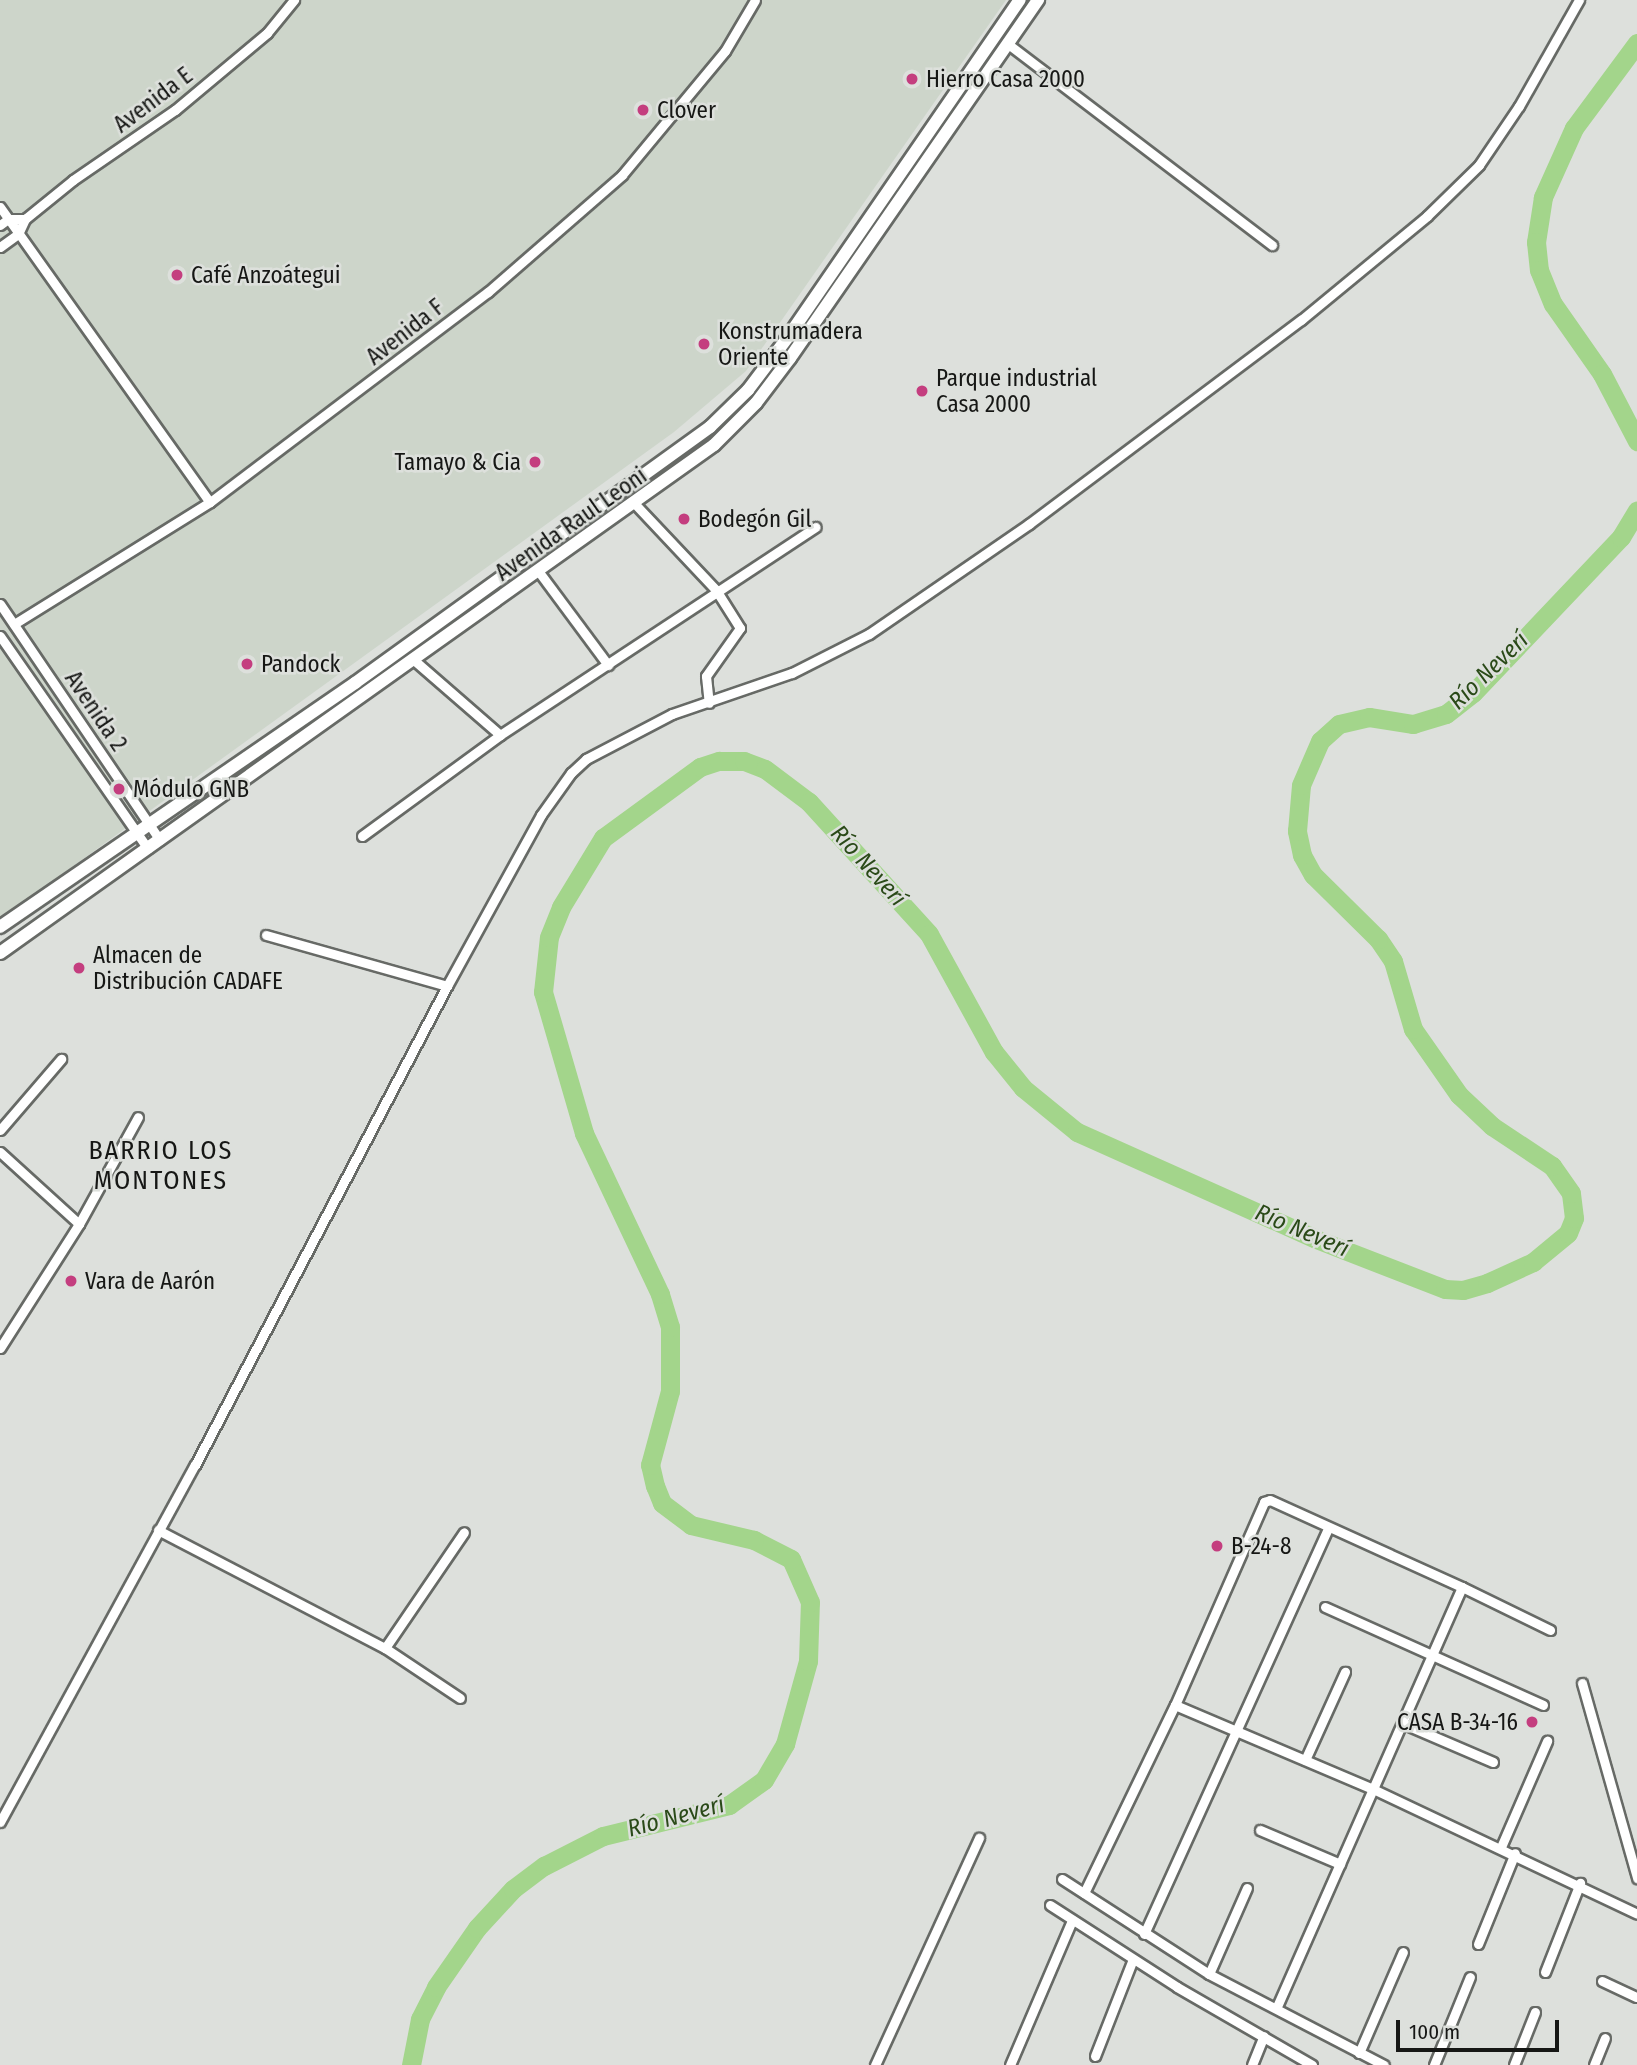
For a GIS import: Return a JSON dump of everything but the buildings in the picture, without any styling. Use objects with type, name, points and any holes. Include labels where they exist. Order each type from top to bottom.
[{"type":"main road","name":"Avenida Raul Leoni","points":[[0,927],[148,822],[355,683],[710,427],[748,390],[788,337],[1020,0]]},
{"type":"main road","name":"Avenida Raul Leoni","points":[[0,953],[635,505],[714,445],[756,403],[1038,0]]},
{"type":"street","name":"Avenida E","points":[[0,247],[18,234],[25,219],[73,180],[176,110],[267,33],[294,0]]},
{"type":"street","name":"Avenida F","points":[[14,624],[210,502],[488,292],[622,175],[724,51],[755,0]]},
{"type":"street","points":[[0,1822],[447,986],[541,815],[571,773],[586,758],[672,714],[709,704],[792,673],[880,627],[1029,524],[1301,320],[1427,216],[1479,165],[1519,106],[1579,0]]},
{"type":"street","points":[[1008,44],[1272,245]]},
{"type":"street","points":[[0,207],[4,222],[18,234],[210,502]]},
{"type":"street","points":[[4,222],[25,219]]},
{"type":"street","points":[[635,505],[716,590],[740,628],[706,676],[709,704]]},
{"type":"street","points":[[362,836],[500,735],[716,590],[816,527]]},
{"type":"street","points":[[539,572],[608,664]]},
{"type":"street","name":"Avenida 2","points":[[0,604],[160,840]]},
{"type":"street","name":"Avenida 2","points":[[0,636],[148,849]]},
{"type":"street","points":[[415,661],[500,735]]},
{"type":"street","points":[[266,935],[447,986]]},
{"type":"street","points":[[0,1130],[61,1059]]},
{"type":"street","points":[[0,1348],[79,1224],[138,1117]]},
{"type":"street","points":[[0,1152],[79,1224]]},
{"type":"street","points":[[1084,1893],[1175,1705],[1264,1502],[1270,1500],[1550,1630]]},
{"type":"street","points":[[1144,1934],[1328,1529]]},
{"type":"street","points":[[158,1530],[385,1648],[460,1698]]},
{"type":"street","points":[[385,1648],[464,1532]]},
{"type":"street","points":[[1276,2007],[1462,1587]]},
{"type":"street","points":[[1325,1608],[1431,1658],[1543,1705]]},
{"type":"street","points":[[1305,1760],[1345,1672]]},
{"type":"street","points":[[1582,1683],[1637,1878]]},
{"type":"street","points":[[1175,1705],[1515,1853],[1637,1914]]},
{"type":"street","points":[[1402,1723],[1493,1762]]},
{"type":"street","points":[[1501,1847],[1547,1741]]},
{"type":"street","points":[[1260,1830],[1340,1864]]},
{"type":"street","points":[[875,2065],[979,1839]]},
{"type":"street","points":[[1478,1944],[1515,1853]]},
{"type":"street","points":[[1062,1879],[1209,1974],[1384,2065]]},
{"type":"street","points":[[1545,1972],[1580,1884]]},
{"type":"street","points":[[1209,1974],[1247,1888]]},
{"type":"street","points":[[1050,1905],[1133,1959],[1312,2065]]},
{"type":"street","points":[[1010,2065],[1072,1920]]},
{"type":"street","points":[[1359,2053],[1404,1952]]},
{"type":"street","points":[[1095,2056],[1133,1959]]},
{"type":"street","points":[[1434,2065],[1470,1977]]},
{"type":"street","points":[[1602,1981],[1637,1997]]},
{"type":"street","points":[[1514,2065],[1535,2012]]},
{"type":"street","points":[[1252,2065],[1265,2036]]},
{"type":"street","points":[[1594,2065],[1605,2038]]},
{"type":"shaded area","points":[[0,0],[1006,0],[746,371],[674,432],[0,919]]},
{"type":"waterway","name":"Río Neverí","points":[[1637,43],[1574,128],[1543,197],[1536,242],[1539,270],[1553,304],[1602,374],[1637,441]]},
{"type":"waterway","name":"Río Neverí","points":[[411,2065],[420,2019],[436,1987],[477,1928],[513,1889],[544,1866],[603,1836],[729,1805],[764,1780],[785,1744],[808,1661],[810,1602],[791,1559],[754,1540],[691,1525],[662,1503],[655,1486],[650,1465],[670,1391],[670,1327],[660,1294],[584,1133],[543,992],[549,937],[561,907],[603,838],[700,767],[719,761],[744,761],[765,769],[809,802],[929,934],[994,1052],[1023,1088],[1077,1132],[1316,1239],[1445,1289],[1463,1290],[1487,1283],[1533,1262],[1568,1233],[1574,1218],[1571,1193],[1552,1166],[1492,1126],[1459,1095],[1413,1029],[1393,961],[1378,939],[1313,875],[1302,855],[1297,831],[1301,785],[1320,741],[1339,724],[1369,717],[1413,724],[1446,714],[1473,693],[1621,537],[1637,510]]},
{"type":"place","name":"Hierro Casa 2000","points":[[912,79]]},
{"type":"place","name":"Clover","points":[[643,110]]},
{"type":"place","name":"Café Anzoátegui","points":[[177,275]]},
{"type":"place","name":"Konstrumadera Oriente","points":[[704,344]]},
{"type":"place","name":"Parque industrial Casa 2000","points":[[922,391]]},
{"type":"place","name":"Tamayo & Cia","points":[[535,462]]},
{"type":"place","name":"Bodegón Gil","points":[[684,519]]},
{"type":"place","name":"Pandock","points":[[247,664]]},
{"type":"place","name":"Módulo GNB","points":[[119,789]]},
{"type":"place","name":"Almacen de Distribución CADAFE","points":[[79,968]]},
{"type":"place","name":"Vara de Aarón","points":[[71,1281]]},
{"type":"place","name":"B-24-8","points":[[1217,1546]]},
{"type":"place","name":"CASA B-34-16","points":[[1532,1722]]},
{"type":"district","name":"BARRIO LOS MONTONES","points":[[161,1166]]}]
